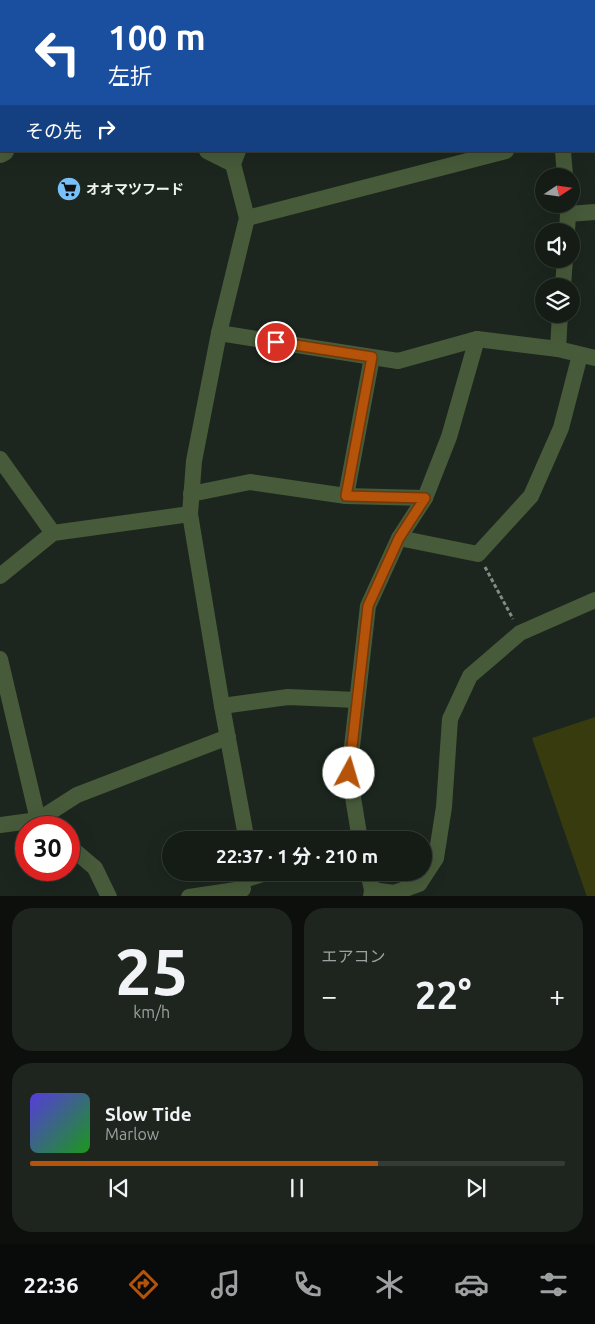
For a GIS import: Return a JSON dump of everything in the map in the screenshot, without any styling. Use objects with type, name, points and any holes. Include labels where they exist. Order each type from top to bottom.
[{"type":"street","points":[[211,152],[235,158],[247,218],[219,333],[194,461],[190,514],[245,831]]},
{"type":"street","points":[[247,218],[502,152]]},
{"type":"street","points":[[563,152],[564,168]]},
{"type":"street","points":[[580,210],[595,212]]},
{"type":"street","points":[[558,349],[559,323]]},
{"type":"street","points":[[219,333],[398,361],[477,340],[558,349],[588,356],[561,428],[531,496],[478,554],[399,538]]},
{"type":"street","points":[[359,831],[349,773],[368,606],[399,538],[425,498],[450,437],[477,340]]},
{"type":"street","points":[[346,496],[372,357]]},
{"type":"street","points":[[0,459],[53,534]]},
{"type":"street","points":[[192,494],[250,482],[346,496],[425,498]]},
{"type":"street","points":[[0,576],[53,534],[190,514]]},
{"type":"street","points":[[371,893],[394,893],[419,884],[436,858],[444,807],[450,719],[470,676],[520,633],[595,600]]},
{"type":"street","points":[[0,659],[41,816]]},
{"type":"street","points":[[222,706],[288,697],[357,700]]},
{"type":"street","points":[[52,816],[77,795],[228,737]]},
{"type":"street","points":[[0,825],[15,825]]},
{"type":"street","points":[[80,855],[95,868],[109,896]]},
{"type":"street","points":[[189,896],[243,884]]},
{"type":"path","points":[[478,554],[520,633]]},
{"type":"green space","points":[[595,717],[595,896],[587,896],[532,738]]},
{"type":"place","name":"オオマツフード","points":[[69,189]]},
{"type":"route","points":[[276,342],[372,357],[346,496],[425,498],[399,538],[368,606],[349,773]]}]
